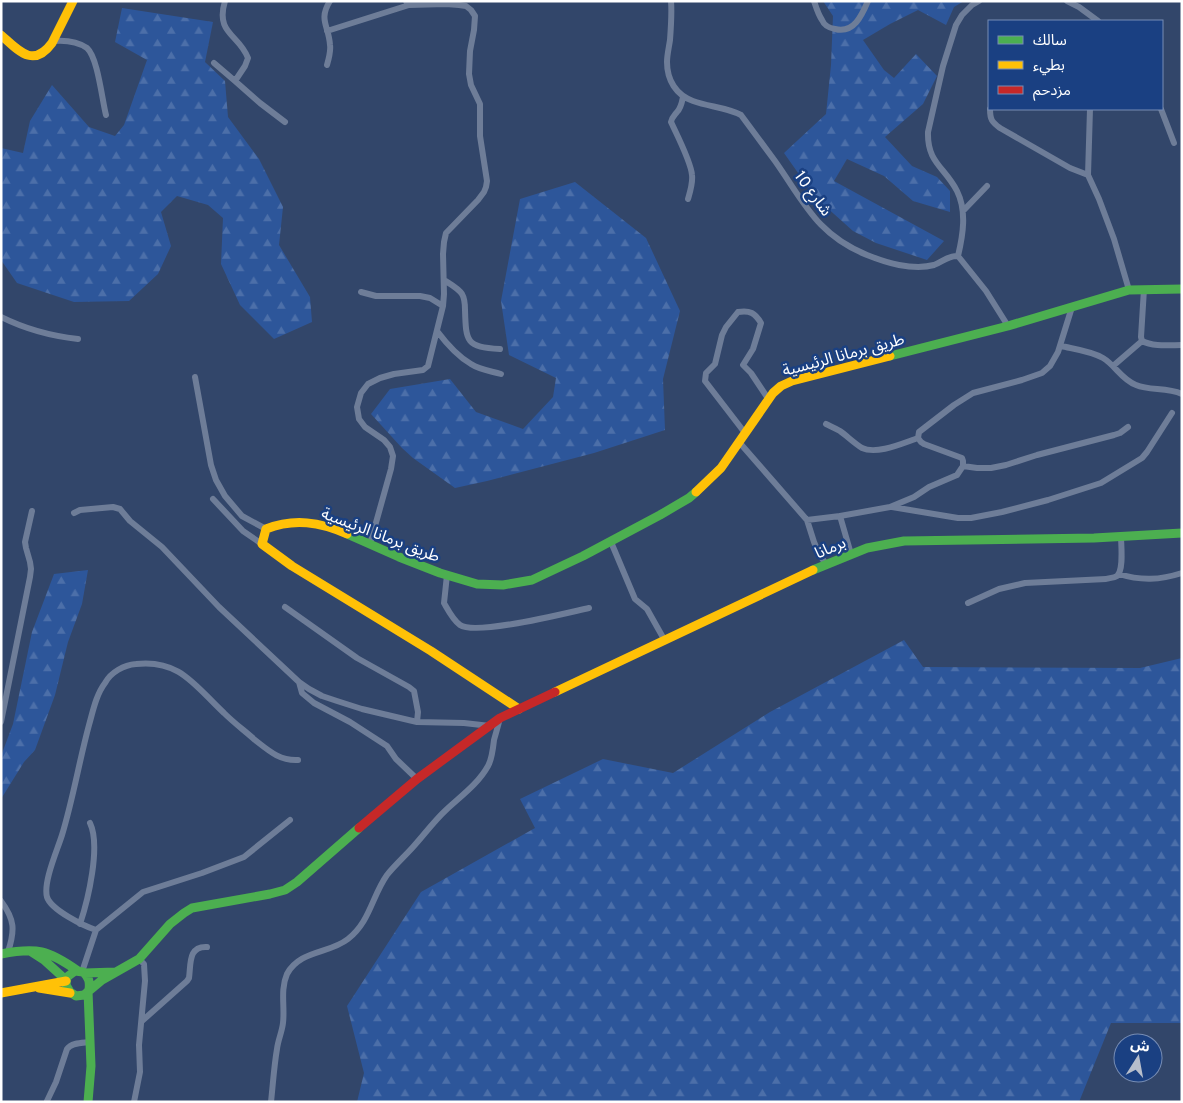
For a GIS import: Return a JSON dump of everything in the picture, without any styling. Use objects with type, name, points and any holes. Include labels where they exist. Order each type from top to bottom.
[{"type":"street","points":[[1,35],[19,52],[31,55],[44,52],[53,41],[73,1]]},
{"type":"street","points":[[225,1],[223,8],[224,25],[248,58],[235,81]]},
{"type":"street","points":[[327,65],[330,46],[324,16],[326,6],[330,1]]},
{"type":"street","points":[[671,1],[668,73],[672,84],[683,96],[681,106],[671,122],[692,175],[692,185],[688,199]]},
{"type":"street","points":[[814,1],[822,22],[831,28],[839,30],[850,28],[857,23],[868,1]]},
{"type":"street","points":[[979,1],[962,15],[956,26],[928,132],[928,142],[930,154],[957,192],[963,211],[963,225],[958,256],[986,291],[1008,326]]},
{"type":"street","points":[[1067,1],[1097,20]]},
{"type":"street","points":[[327,31],[408,3],[466,6],[475,16],[469,74],[471,85],[480,104],[480,136],[487,181],[486,187],[478,200],[446,233],[443,254],[443,306],[430,363],[423,370],[394,374],[368,384],[362,393],[357,408],[360,419],[365,426],[384,440],[390,447],[393,456],[370,544]]},
{"type":"street","points":[[53,41],[63,40],[72,42],[88,49],[94,64],[106,115]]},
{"type":"street","points":[[214,63],[285,122]]},
{"type":"street","name":"شارع 10","points":[[683,96],[694,101],[733,111],[740,115],[815,219],[826,231],[852,249],[884,262],[912,267],[933,265],[950,257],[958,256]]},
{"type":"street","points":[[990,110],[993,122],[1000,128],[1070,168],[1088,175]]},
{"type":"street","points":[[1090,110],[1088,175],[1114,239],[1129,290]]},
{"type":"street","points":[[1161,110],[1174,143]]},
{"type":"street","points":[[963,211],[987,186]]},
{"type":"street","points":[[444,280],[456,287],[463,295],[466,331],[469,340],[474,346],[500,349]]},
{"type":"street","points":[[1142,341],[1144,289]]},
{"type":"street","name":"طريق برمانا الرئيسية","points":[[266,529],[293,522],[318,524],[399,557],[477,584],[503,585],[532,580],[611,542],[689,498],[721,468],[781,386],[792,381],[1008,326],[1129,290],[1182,289]]},
{"type":"street","points":[[361,292],[376,296],[420,296],[430,298],[443,306]]},
{"type":"street","points":[[807,520],[890,507],[957,475],[963,466],[962,458],[924,444],[918,438],[919,432],[973,393],[1042,373],[1056,358],[1072,307]]},
{"type":"street","points":[[745,433],[705,381],[706,373],[715,364],[718,357],[722,335],[738,312],[746,310],[757,317],[761,323],[753,349],[743,365],[751,373],[769,400]]},
{"type":"street","points":[[1,317],[35,331],[78,339]]},
{"type":"street","points":[[437,330],[449,346],[470,364],[501,374]]},
{"type":"street","points":[[1142,341],[1151,344],[1182,345]]},
{"type":"street","points":[[1113,366],[1142,341]]},
{"type":"street","points":[[1061,346],[1096,355],[1108,361],[1126,379],[1134,384],[1142,387],[1166,389],[1182,394]]},
{"type":"street","points":[[194,377],[211,465],[216,480],[225,496],[242,516],[266,529],[262,544]]},
{"type":"street","points":[[890,507],[958,518],[971,518],[1002,512],[1102,483],[1142,458],[1172,413]]},
{"type":"street","points":[[826,424],[839,430],[861,447],[869,450],[901,444],[918,438]]},
{"type":"street","points":[[963,466],[984,468],[1006,465],[1114,435],[1128,427]]},
{"type":"street","points":[[739,442],[807,520],[819,554],[826,564]]},
{"type":"street","points":[[213,499],[243,531],[292,566],[431,651],[519,709]]},
{"type":"street","points":[[74,514],[80,510],[113,507],[120,509],[130,521],[162,547],[219,607],[300,682],[322,696],[362,709],[417,722],[464,723],[490,726]]},
{"type":"street","points":[[1,722],[30,577],[30,562],[25,542],[32,511]]},
{"type":"street","points":[[840,516],[851,554]]},
{"type":"street","name":"برمانا","points":[[519,709],[826,564],[867,548],[904,541],[991,540],[1182,533]]},
{"type":"street","points":[[968,604],[999,589],[1025,583],[1116,577],[1122,565],[1121,536]]},
{"type":"street","points":[[611,542],[635,599],[648,609],[665,641]]},
{"type":"street","points":[[1119,574],[1131,578],[1144,579],[1163,578],[1182,573]]},
{"type":"street","points":[[447,575],[444,603],[460,625],[472,629],[522,623],[588,608]]},
{"type":"street","points":[[284,607],[357,658],[414,691],[418,712],[417,722]]},
{"type":"street","points":[[96,930],[80,924],[53,906],[47,898],[46,892],[48,877],[70,806],[85,739],[96,701],[105,682],[115,672],[134,664],[165,665],[178,671],[192,680],[224,714],[268,751],[278,757],[298,760]]},
{"type":"street","points":[[300,682],[302,693],[314,703],[350,722],[387,746],[396,759],[417,778]]},
{"type":"street","points":[[31,987],[75,995],[84,994],[116,972],[133,964],[182,913],[192,908],[285,890],[297,882],[417,778],[500,718],[519,709]]},
{"type":"street","points":[[271,1102],[274,1066],[283,1025],[283,987],[287,974],[302,958],[347,940],[360,928],[387,875],[439,817],[476,782],[488,767],[500,718]]},
{"type":"street","points":[[82,972],[96,930],[143,892],[244,857],[290,820]]},
{"type":"street","points":[[80,924],[89,894],[94,864],[94,830],[90,823]]},
{"type":"street","points":[[1,901],[12,919],[12,934],[5,953],[40,950],[52,954],[90,978],[91,1066],[88,1102]]},
{"type":"street","points":[[142,1021],[188,981],[192,953],[196,949],[206,947]]},
{"type":"street","points":[[27,950],[44,960],[66,980],[66,988],[75,995],[89,1018]]},
{"type":"street","points":[[134,1102],[140,1072],[139,1045],[145,974],[144,964],[139,959]]},
{"type":"street","points":[[1,993],[66,980],[71,974],[82,972],[116,972]]},
{"type":"street","points":[[47,1101],[68,1048],[73,1044],[90,1042]]},
{"type":"green space","points":[[823,1],[964,1],[954,7],[946,25],[918,10],[863,40],[884,70],[894,78],[916,54],[937,76],[923,104],[885,137],[912,166],[937,177],[950,191],[950,212],[913,201],[884,176],[847,159],[834,181],[944,241],[927,260],[876,243],[853,231],[815,197],[784,153],[826,114],[833,16]]},
{"type":"green space","points":[[122,8],[213,22],[205,62],[225,81],[228,117],[259,159],[283,207],[279,245],[310,297],[312,322],[274,339],[240,305],[221,264],[223,218],[208,205],[177,196],[161,212],[171,246],[158,274],[129,301],[74,302],[17,283],[1,260],[1,148],[23,153],[30,121],[52,85],[89,127],[115,136],[124,125],[147,60],[115,42]]},
{"type":"green space","points":[[575,182],[646,238],[680,311],[663,379],[665,430],[594,453],[455,488],[413,458],[371,414],[390,389],[450,379],[476,412],[523,429],[553,397],[556,378],[509,355],[501,301],[520,199]]},
{"type":"green space","points":[[88,570],[82,604],[68,642],[55,695],[35,750],[24,762],[1,799],[1,756],[13,724],[32,632],[54,574]]},
{"type":"green space","points":[[904,640],[923,667],[1140,668],[1182,658],[1182,1023],[1111,1023],[1079,1102],[357,1102],[364,1073],[347,1006],[421,892],[535,828],[520,799],[603,759],[673,773],[770,712]]},
{"type":"traffic: fast","points":[[890,356],[1008,326],[1129,290],[1182,289]]},
{"type":"traffic: fast","points":[[347,534],[440,573],[477,584],[503,585],[532,580],[583,556],[660,515],[696,492]]},
{"type":"traffic: fast","points":[[813,570],[867,548],[904,541],[1094,538],[1182,533]]},
{"type":"traffic: fast","points":[[89,990],[89,980],[83,972],[75,971],[67,977],[66,985],[70,992],[76,996],[84,995],[102,980],[139,959],[170,924],[192,908],[285,890],[297,882],[359,828]]},
{"type":"traffic: fast","points":[[1,954],[24,951],[42,952],[58,958],[78,971]]},
{"type":"traffic: fast","points":[[30,951],[44,960],[66,980]]},
{"type":"traffic: fast","points":[[85,973],[115,972]]},
{"type":"traffic: fast","points":[[88,991],[91,1066],[88,1102]]},
{"type":"traffic: slow","points":[[1,35],[20,51],[32,56],[38,55],[45,51],[52,43],[73,1]]},
{"type":"traffic: slow","points":[[696,492],[721,468],[773,393],[781,386],[792,381],[890,356]]},
{"type":"traffic: slow","points":[[347,534],[317,524],[287,523],[266,529],[262,544],[292,566],[431,651],[519,709]]},
{"type":"traffic: slow","points":[[555,692],[813,570]]},
{"type":"traffic: slow","points":[[1,993],[66,981]]},
{"type":"traffic: slow","points":[[39,988],[70,993]]},
{"type":"traffic: jam","points":[[359,828],[417,779],[500,718],[555,692]]}]
